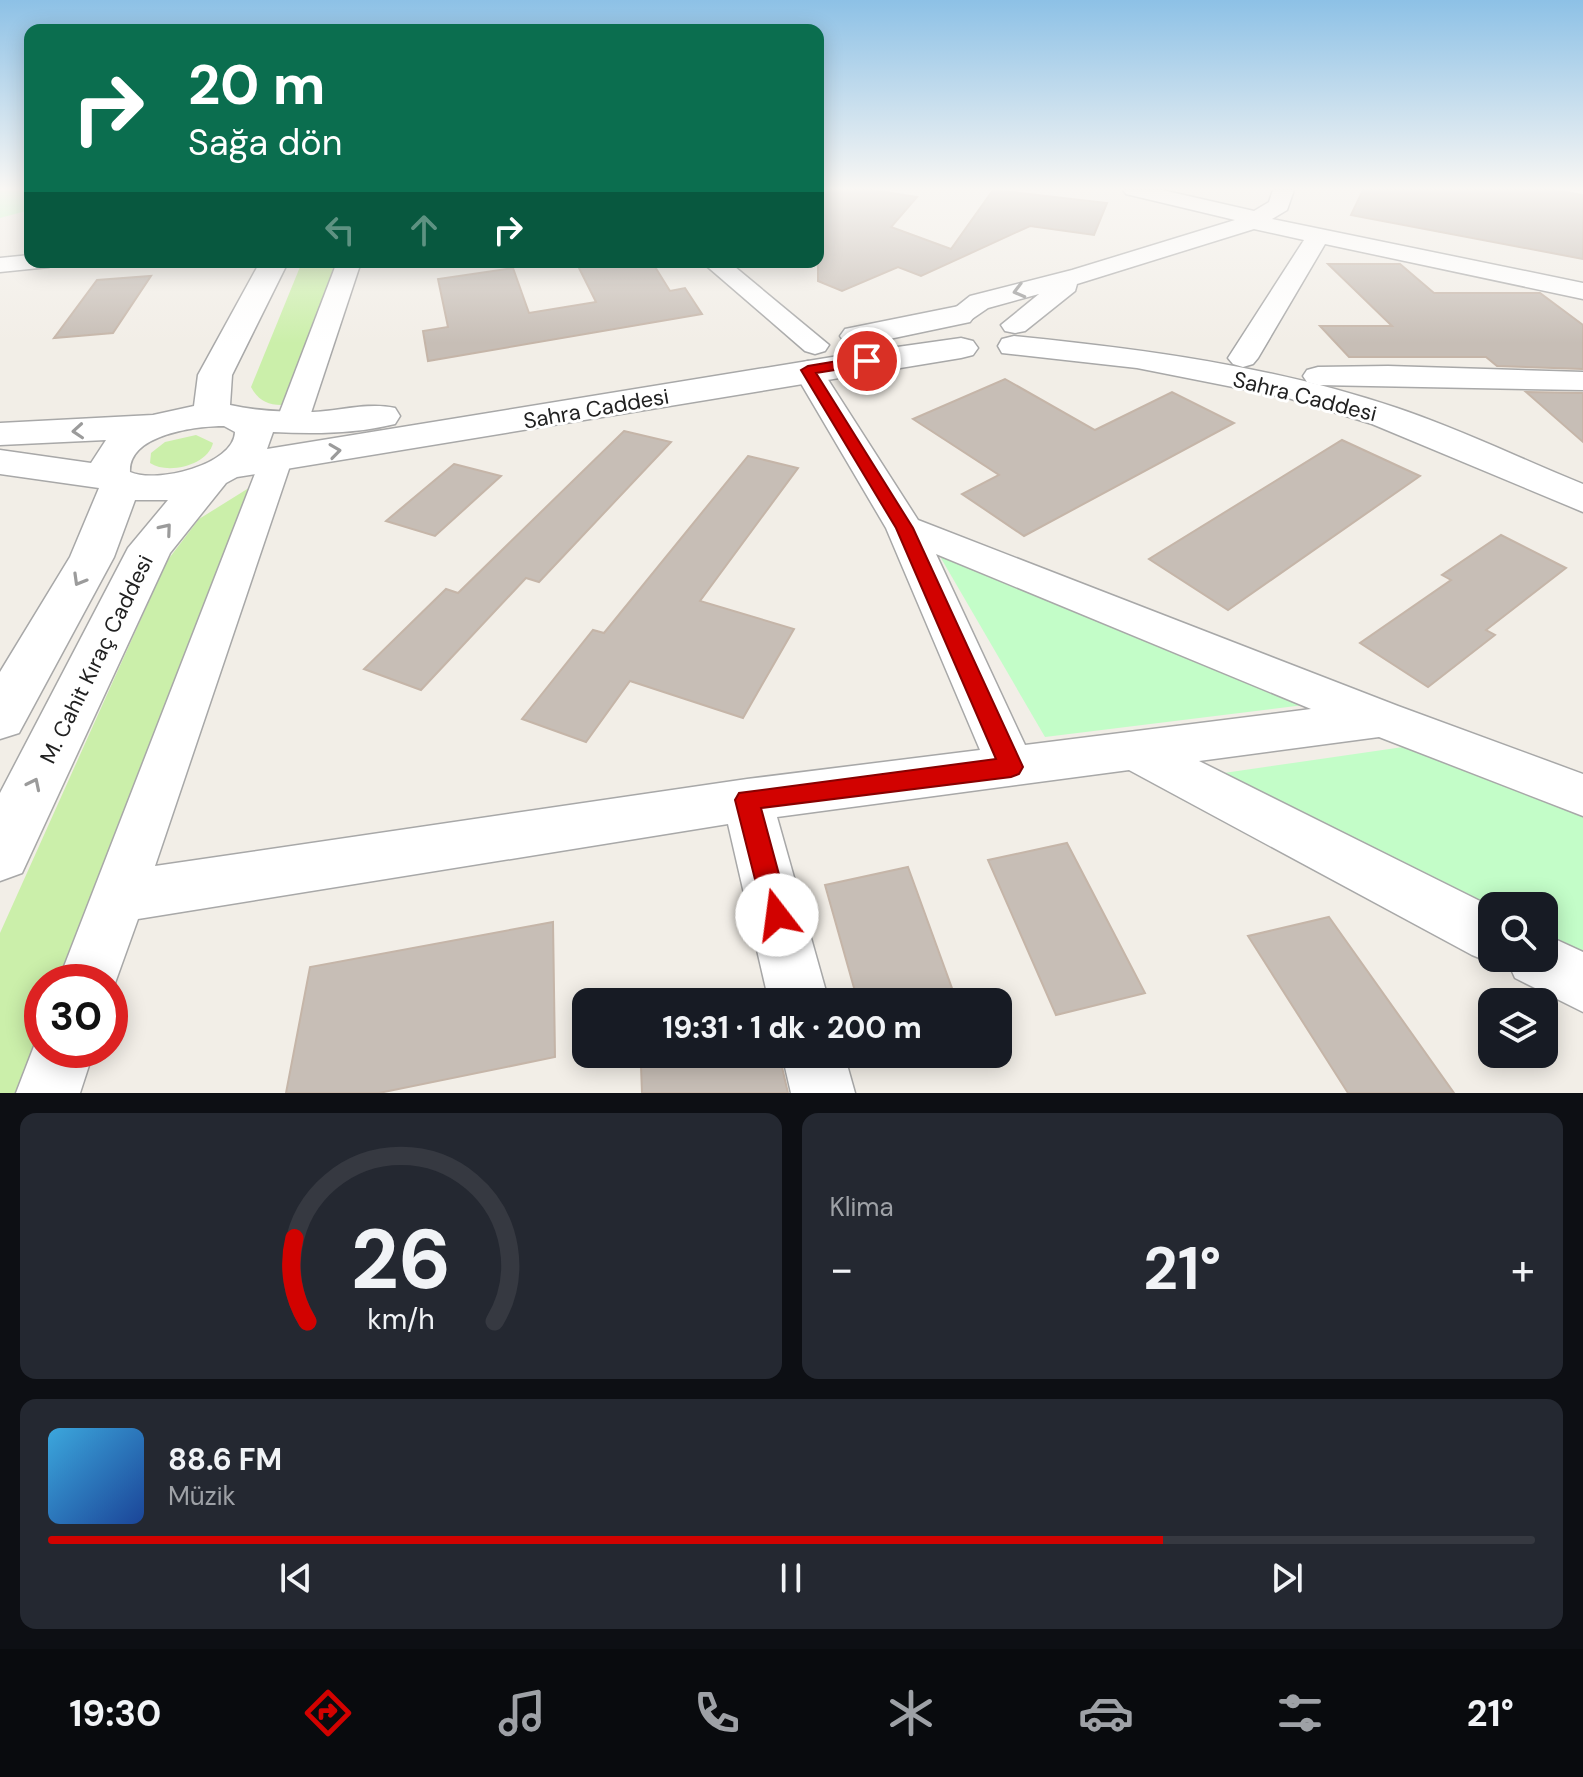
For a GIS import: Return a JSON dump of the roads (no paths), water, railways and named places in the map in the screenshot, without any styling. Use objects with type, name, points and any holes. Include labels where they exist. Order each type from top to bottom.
[{"type":"street","points":[[960,331],[979,302],[1081,275],[1189,241]]},
{"type":"street","points":[[1243,358],[1315,241]]},
{"type":"street","points":[[1351,241],[1583,291]]},
{"type":"street","points":[[1376,241],[1583,280]]},
{"type":"street","points":[[0,265],[24,263]]},
{"type":"street","points":[[228,417],[215,375],[271,268]]},
{"type":"street","points":[[93,964],[347,268]]},
{"type":"street","points":[[720,268],[811,358],[905,528],[1011,767]]},
{"type":"street","points":[[1014,336],[1081,275]]},
{"type":"street","name":"Sahra Caddesi","points":[[117,481],[143,489],[165,488],[221,471],[284,441],[447,435],[811,358],[960,331],[995,316],[1014,336],[1295,389],[1385,416],[1583,499]]},
{"type":"street","name":"Sahra Caddesi","points":[[1014,336],[1103,333],[1243,358],[1318,376],[1485,431],[1583,472]]},
{"type":"street","points":[[1318,376],[1583,381]]},
{"type":"street","name":"Sahra Caddesi","points":[[155,426],[228,417],[284,441]]},
{"type":"street","name":"M. Cahit Kıraç Caddesi","points":[[0,854],[150,548],[221,471],[252,445],[255,435],[252,426],[228,417]]},
{"type":"street","points":[[0,434],[155,426]]},
{"type":"street","points":[[117,481],[109,469],[111,458],[129,441],[155,426]]},
{"type":"street","points":[[0,462],[37,465],[117,481]]},
{"type":"street","points":[[0,718],[92,557],[117,481]]},
{"type":"street","points":[[905,528],[1382,719],[1583,795]]},
{"type":"street","points":[[116,897],[747,800],[1382,719]]},
{"type":"street","points":[[1131,749],[1478,929]]},
{"type":"street","points":[[747,800],[795,988]]},
{"type":"street","points":[[1558,970],[1583,983]]},
{"type":"street","points":[[48,1093],[57,1068]]},
{"type":"street","points":[[817,1068],[823,1093]]}]
